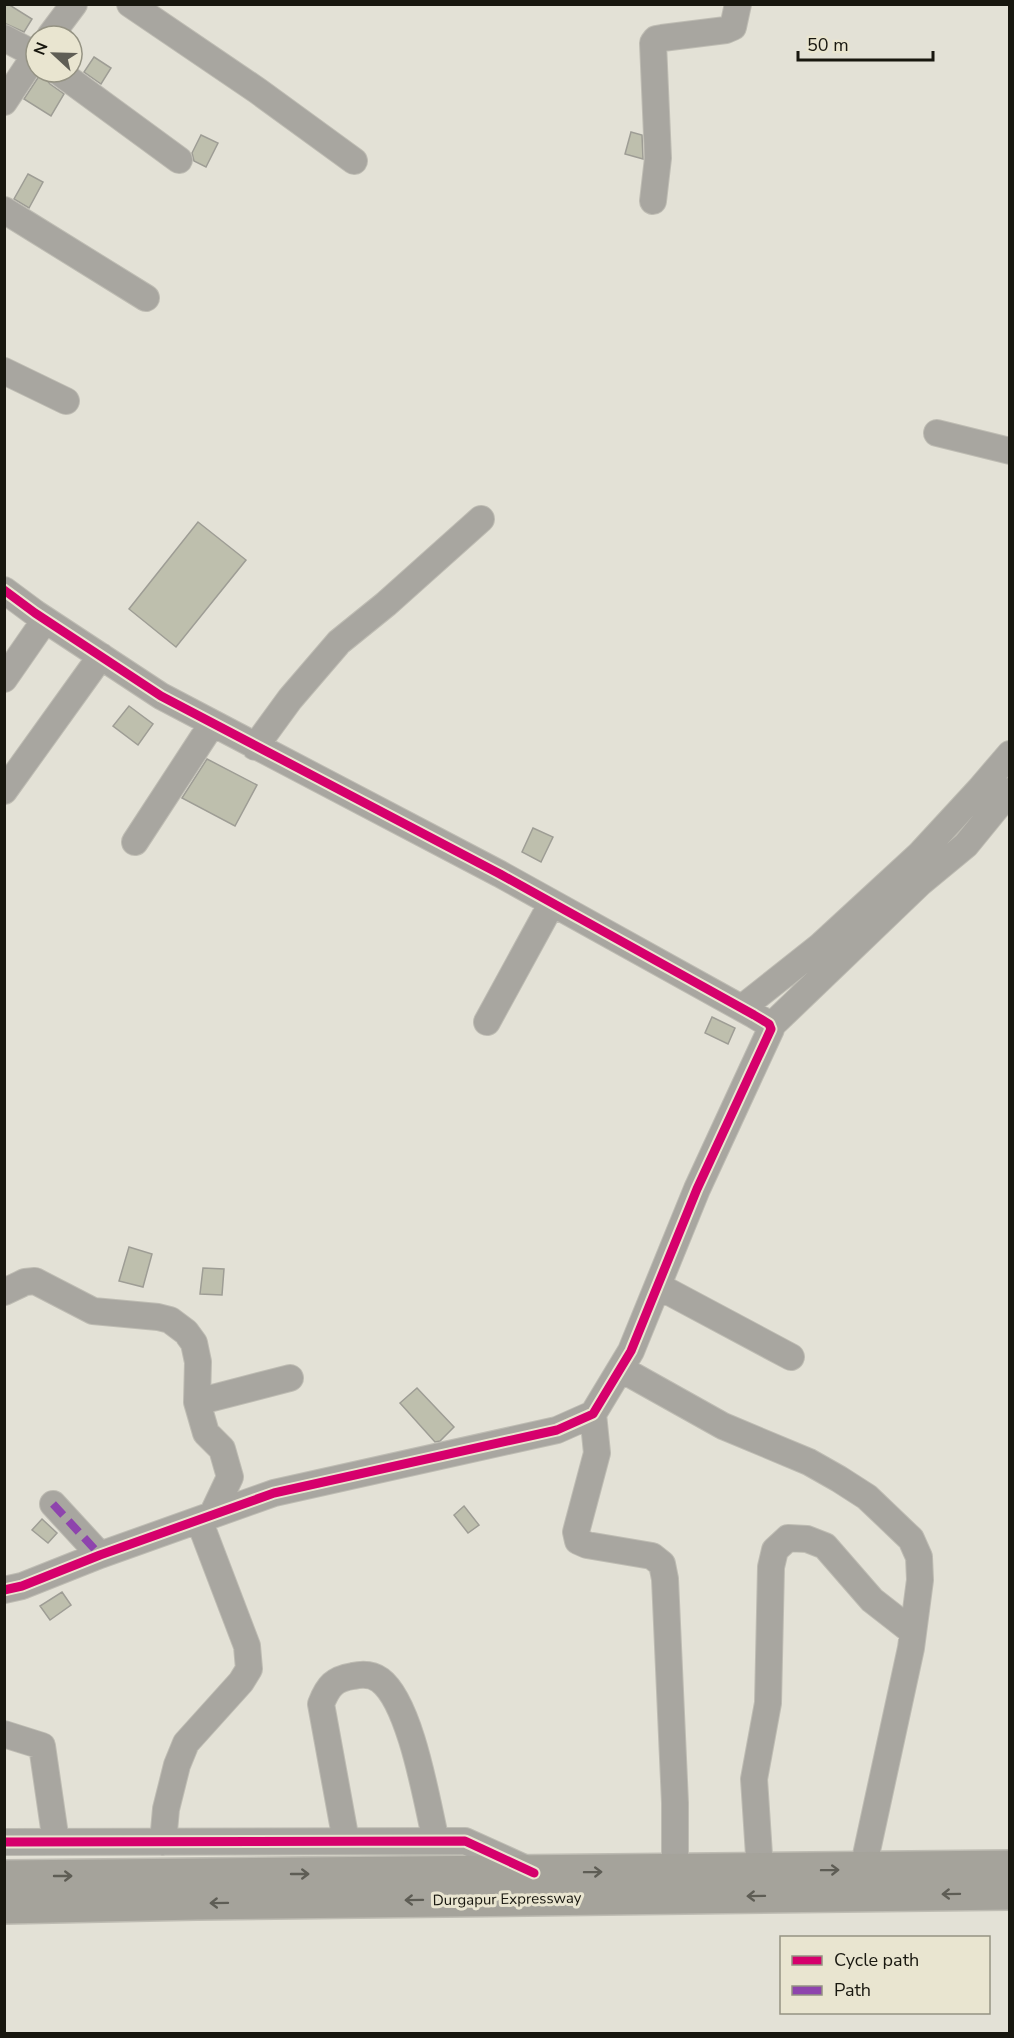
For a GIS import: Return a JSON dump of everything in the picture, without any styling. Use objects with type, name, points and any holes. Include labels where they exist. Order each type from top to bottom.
[{"type":"highway","name":"Durgapur Expressway","points":[[4,1877],[1010,1867]]},
{"type":"highway","name":"Durgapur Expressway","points":[[4,1907],[1010,1893]]},
{"type":"street","points":[[59,24],[74,4]]},
{"type":"street","points":[[130,4],[258,91],[354,161]]},
{"type":"street","points":[[653,201],[658,158],[653,43],[656,39],[726,30],[733,27],[738,4]]},
{"type":"street","points":[[4,38],[24,49]]},
{"type":"street","points":[[4,102],[24,73]]},
{"type":"street","points":[[75,84],[179,160]]},
{"type":"street","points":[[4,210],[146,298]]},
{"type":"street","points":[[4,371],[66,401]]},
{"type":"street","points":[[937,433],[1010,451]]},
{"type":"street","points":[[255,747],[304,682],[339,642],[386,604],[481,519]]},
{"type":"street","points":[[4,590],[45,620],[161,696],[552,903],[758,1018],[770,1032],[697,1189],[632,1351],[593,1414],[557,1430],[274,1493],[100,1555],[22,1586],[4,1590]]},
{"type":"street","points":[[4,680],[45,620]]},
{"type":"street","points":[[4,791],[101,656]]},
{"type":"street","points":[[135,842],[212,724]]},
{"type":"street","points":[[758,1018],[819,947],[920,854],[1010,754]]},
{"type":"street","points":[[758,1018],[797,1003],[866,933],[920,883],[966,845],[1010,791]]},
{"type":"street","points":[[487,1022],[552,903]]},
{"type":"street","points":[[4,1292],[25,1282],[35,1281],[93,1311],[170,1320],[186,1332],[194,1343],[198,1362],[197,1402],[206,1433],[222,1449],[231,1477],[206,1518],[248,1646],[249,1669],[241,1682],[186,1743],[171,1787],[163,1842]]},
{"type":"street","points":[[658,1286],[791,1357]]},
{"type":"street","points":[[621,1369],[723,1426],[809,1462],[867,1497],[911,1539],[919,1557],[920,1580],[913,1632],[863,1869]]},
{"type":"street","points":[[197,1402],[290,1378]]},
{"type":"street","points":[[593,1414],[597,1453],[576,1532],[578,1541],[587,1545],[652,1556],[662,1564],[665,1579],[675,1803],[675,1871]]},
{"type":"street","points":[[54,1504],[100,1555]]},
{"type":"street","points":[[760,1870],[754,1779],[768,1702],[771,1567],[775,1550],[788,1538],[807,1539],[825,1546],[872,1600],[913,1632]]},
{"type":"street","points":[[346,1841],[321,1704],[327,1689],[340,1678],[363,1674],[379,1679],[390,1690],[406,1725],[416,1751],[436,1841]]},
{"type":"street","points":[[4,1734],[42,1746],[56,1842]]},
{"type":"street","points":[[4,1842],[465,1841],[534,1873]]},
{"type":"building","points":[[4,4],[8,4],[32,19],[29,24],[24,24],[24,32],[4,23]]},
{"type":"building","points":[[94,57],[111,68],[101,84],[84,72]]},
{"type":"building","points":[[34,84],[50,84],[64,94],[51,116],[24,99]]},
{"type":"building","points":[[631,132],[642,135],[643,159],[625,154]]},
{"type":"building","points":[[201,135],[218,143],[206,167],[194,161],[192,153]]},
{"type":"building","points":[[28,174],[43,182],[29,208],[14,199]]},
{"type":"building","points":[[198,522],[246,560],[176,647],[129,609]]},
{"type":"building","points":[[129,706],[153,724],[138,745],[113,726]]},
{"type":"building","points":[[207,759],[257,785],[235,826],[182,798]]},
{"type":"building","points":[[533,828],[553,837],[541,862],[522,852]]},
{"type":"building","points":[[712,1017],[735,1028],[728,1044],[705,1033]]},
{"type":"building","points":[[129,1247],[152,1254],[143,1287],[119,1281]]},
{"type":"building","points":[[203,1268],[224,1269],[222,1295],[200,1294]]},
{"type":"building","points":[[417,1388],[454,1427],[440,1441],[435,1442],[400,1403]]},
{"type":"building","points":[[464,1506],[479,1525],[468,1533],[454,1515]]},
{"type":"building","points":[[42,1519],[57,1533],[48,1543],[32,1530]]},
{"type":"building","points":[[62,1592],[71,1605],[50,1620],[40,1606]]},
{"type":"marked path","points":[[53,1504],[100,1555]]},
{"type":"cycle path","points":[[4,590],[161,696],[500,874],[754,1015],[769,1024],[771,1029],[697,1189],[631,1351],[593,1414],[557,1430],[274,1493],[100,1555],[22,1586],[4,1590]]},
{"type":"cycle path","points":[[4,1842],[465,1841],[534,1873]]}]
